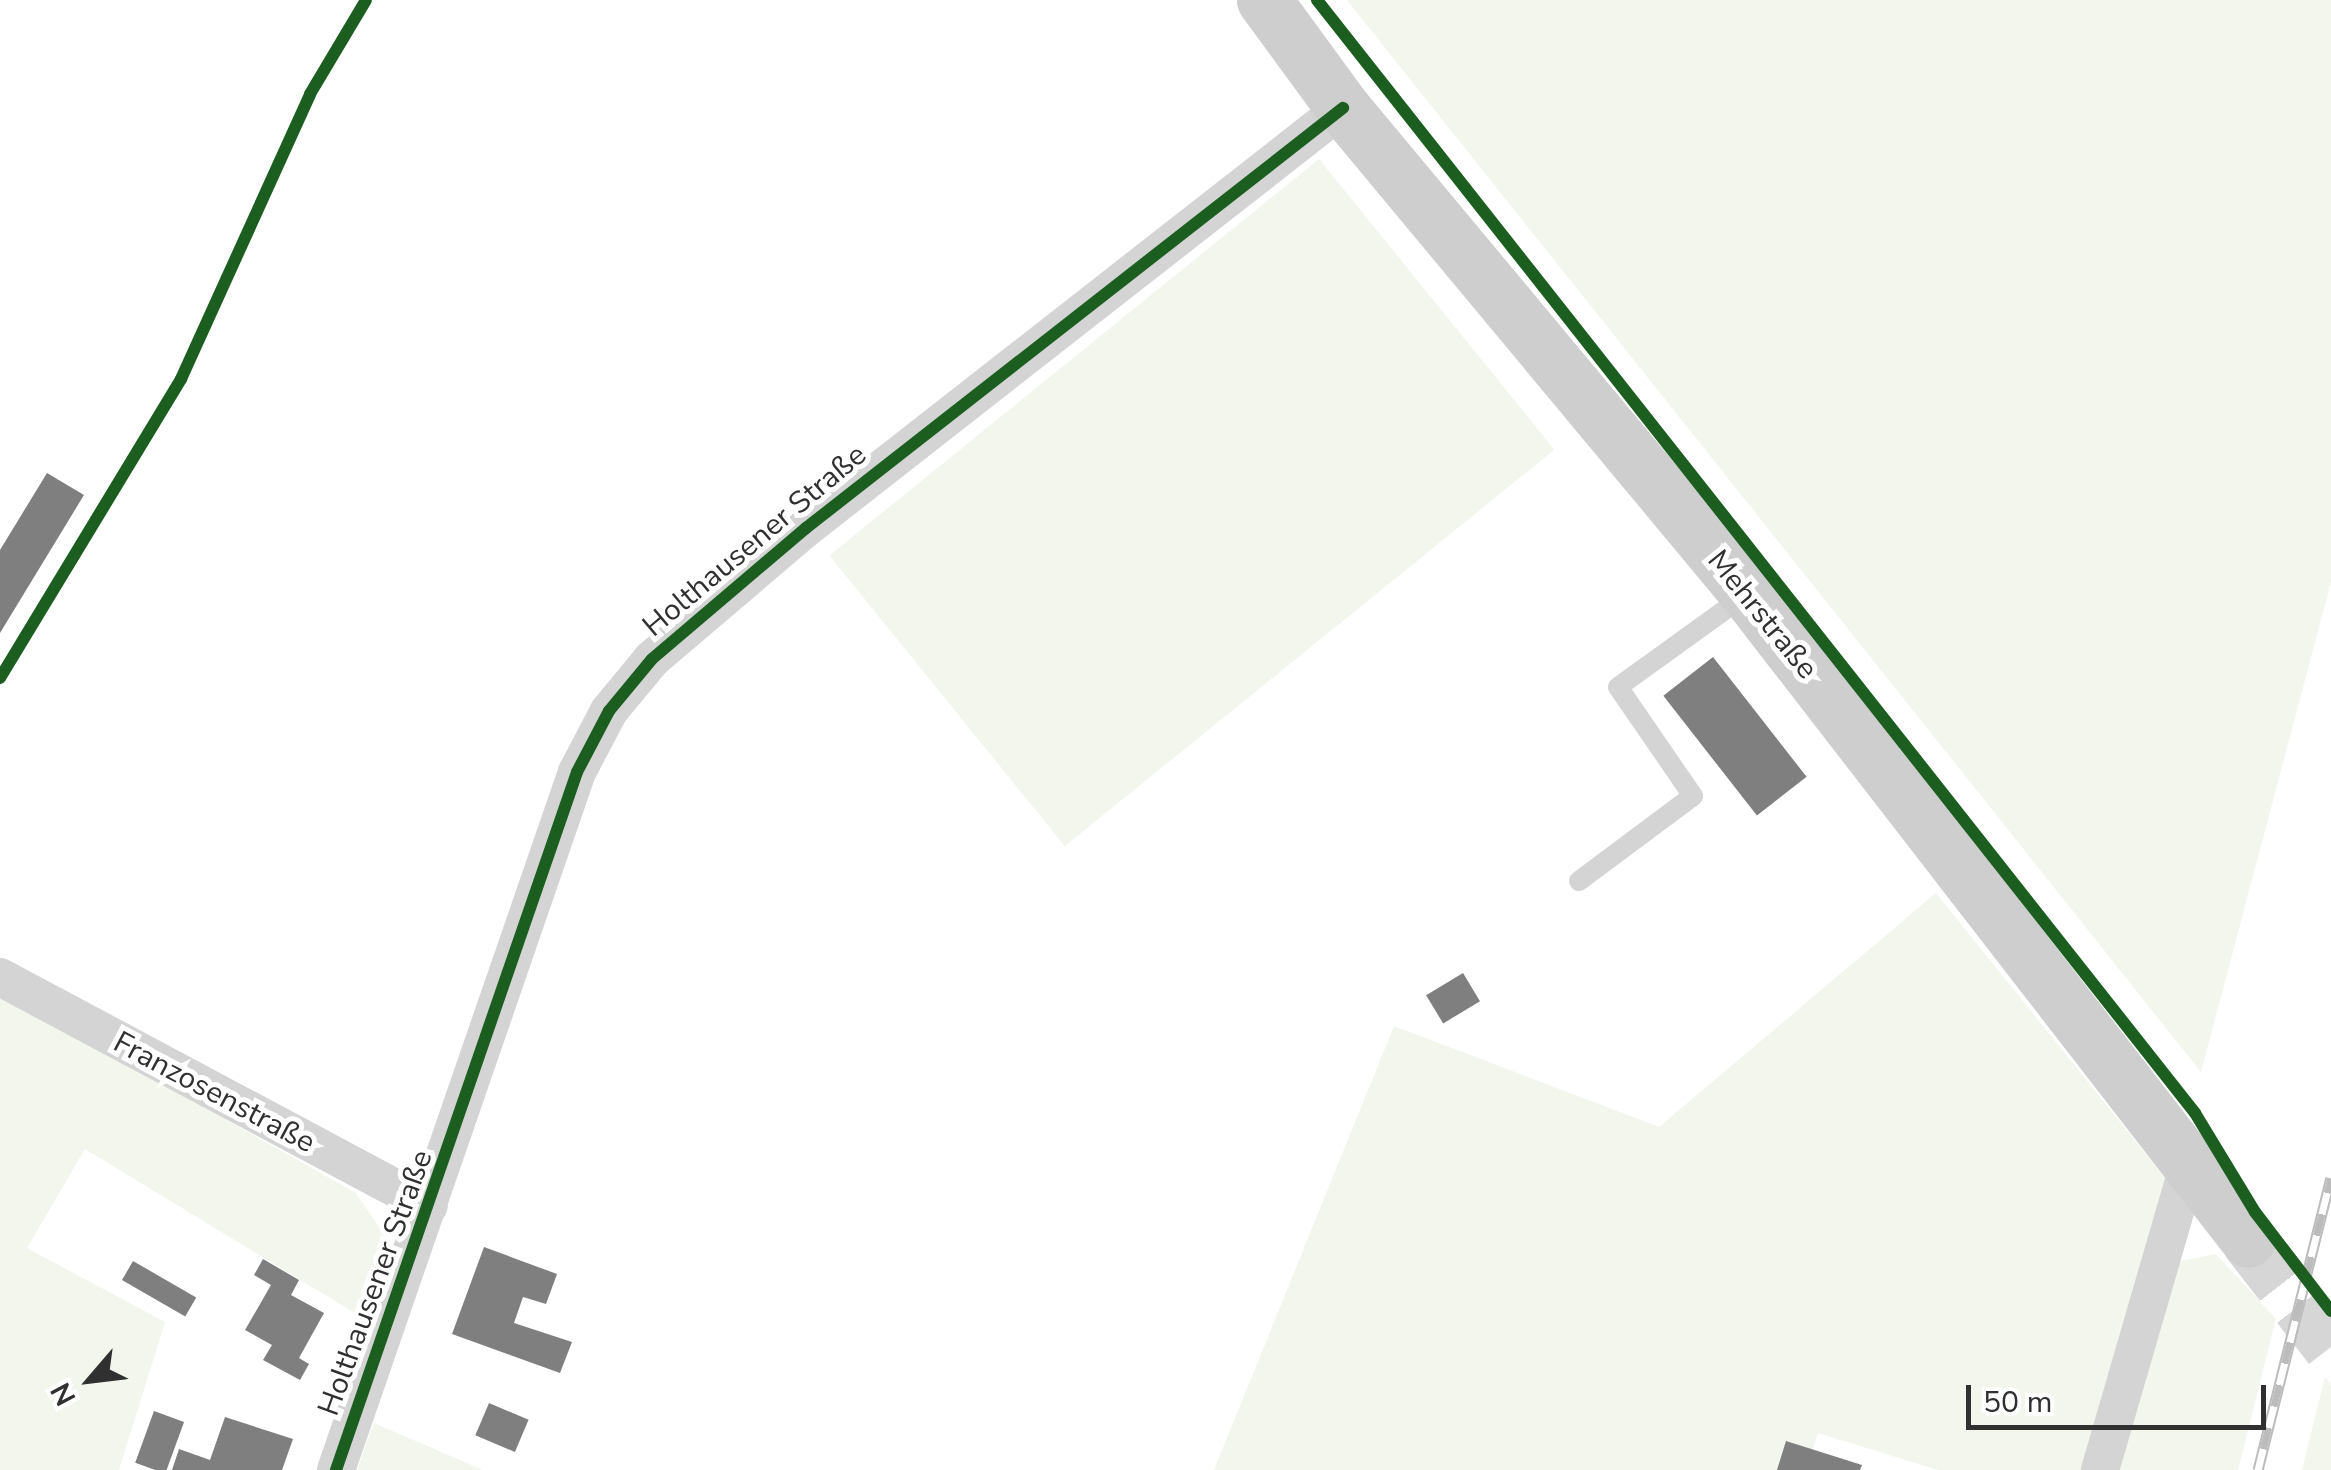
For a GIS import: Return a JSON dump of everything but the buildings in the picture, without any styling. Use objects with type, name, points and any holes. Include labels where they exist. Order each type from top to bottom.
[{"type":"street","name":"Mehrstraße","points":[[1264,0],[1344,108],[1747,594],[2248,1240]]},
{"type":"street","name":"Holthausener Straße","points":[[336,1470],[577,772],[620,698],[652,659],[806,528],[1344,108]]},
{"type":"street","name":"Franzosenstraße","points":[[0,977],[429,1206]]},
{"type":"street","points":[[2100,1470],[2189,1163]]},
{"type":"lane","points":[[1579,881],[1693,796],[1618,687],[1747,594]]},
{"type":"shaded area","points":[[1347,0],[2331,0],[2331,582],[2201,1072]]},
{"type":"shaded area","points":[[1319,159],[1554,450],[1065,846],[829,555]]},
{"type":"shaded area","points":[[1936,893],[2166,1179],[2082,1470],[1938,1470],[1818,1433],[1806,1470],[1214,1470],[1394,1026],[1659,1127]]},
{"type":"shaded area","points":[[0,992],[356,1193],[390,1243],[363,1318],[85,1149],[27,1248],[165,1322],[119,1470],[0,1470]]},
{"type":"shaded area","points":[[2216,1254],[2276,1319],[2238,1470],[2106,1470],[2165,1278],[2181,1261]]},
{"type":"shaded area","points":[[2325,1377],[2331,1385],[2331,1470],[2302,1470]]},
{"type":"shaded area","points":[[374,1423],[483,1470],[357,1470]]},
{"type":"tunnel","points":[[2248,1240],[2331,1347]]},
{"type":"railway","points":[[2258,1470],[2331,1178]]},
{"type":"cycle path","points":[[0,678],[181,379],[310,94],[366,0]]},
{"type":"cycle path","points":[[1317,0],[2195,1113],[2255,1212],[2331,1311]]},
{"type":"cycle path","points":[[336,1470],[577,772],[609,711],[652,659],[806,528],[1343,108]]}]
